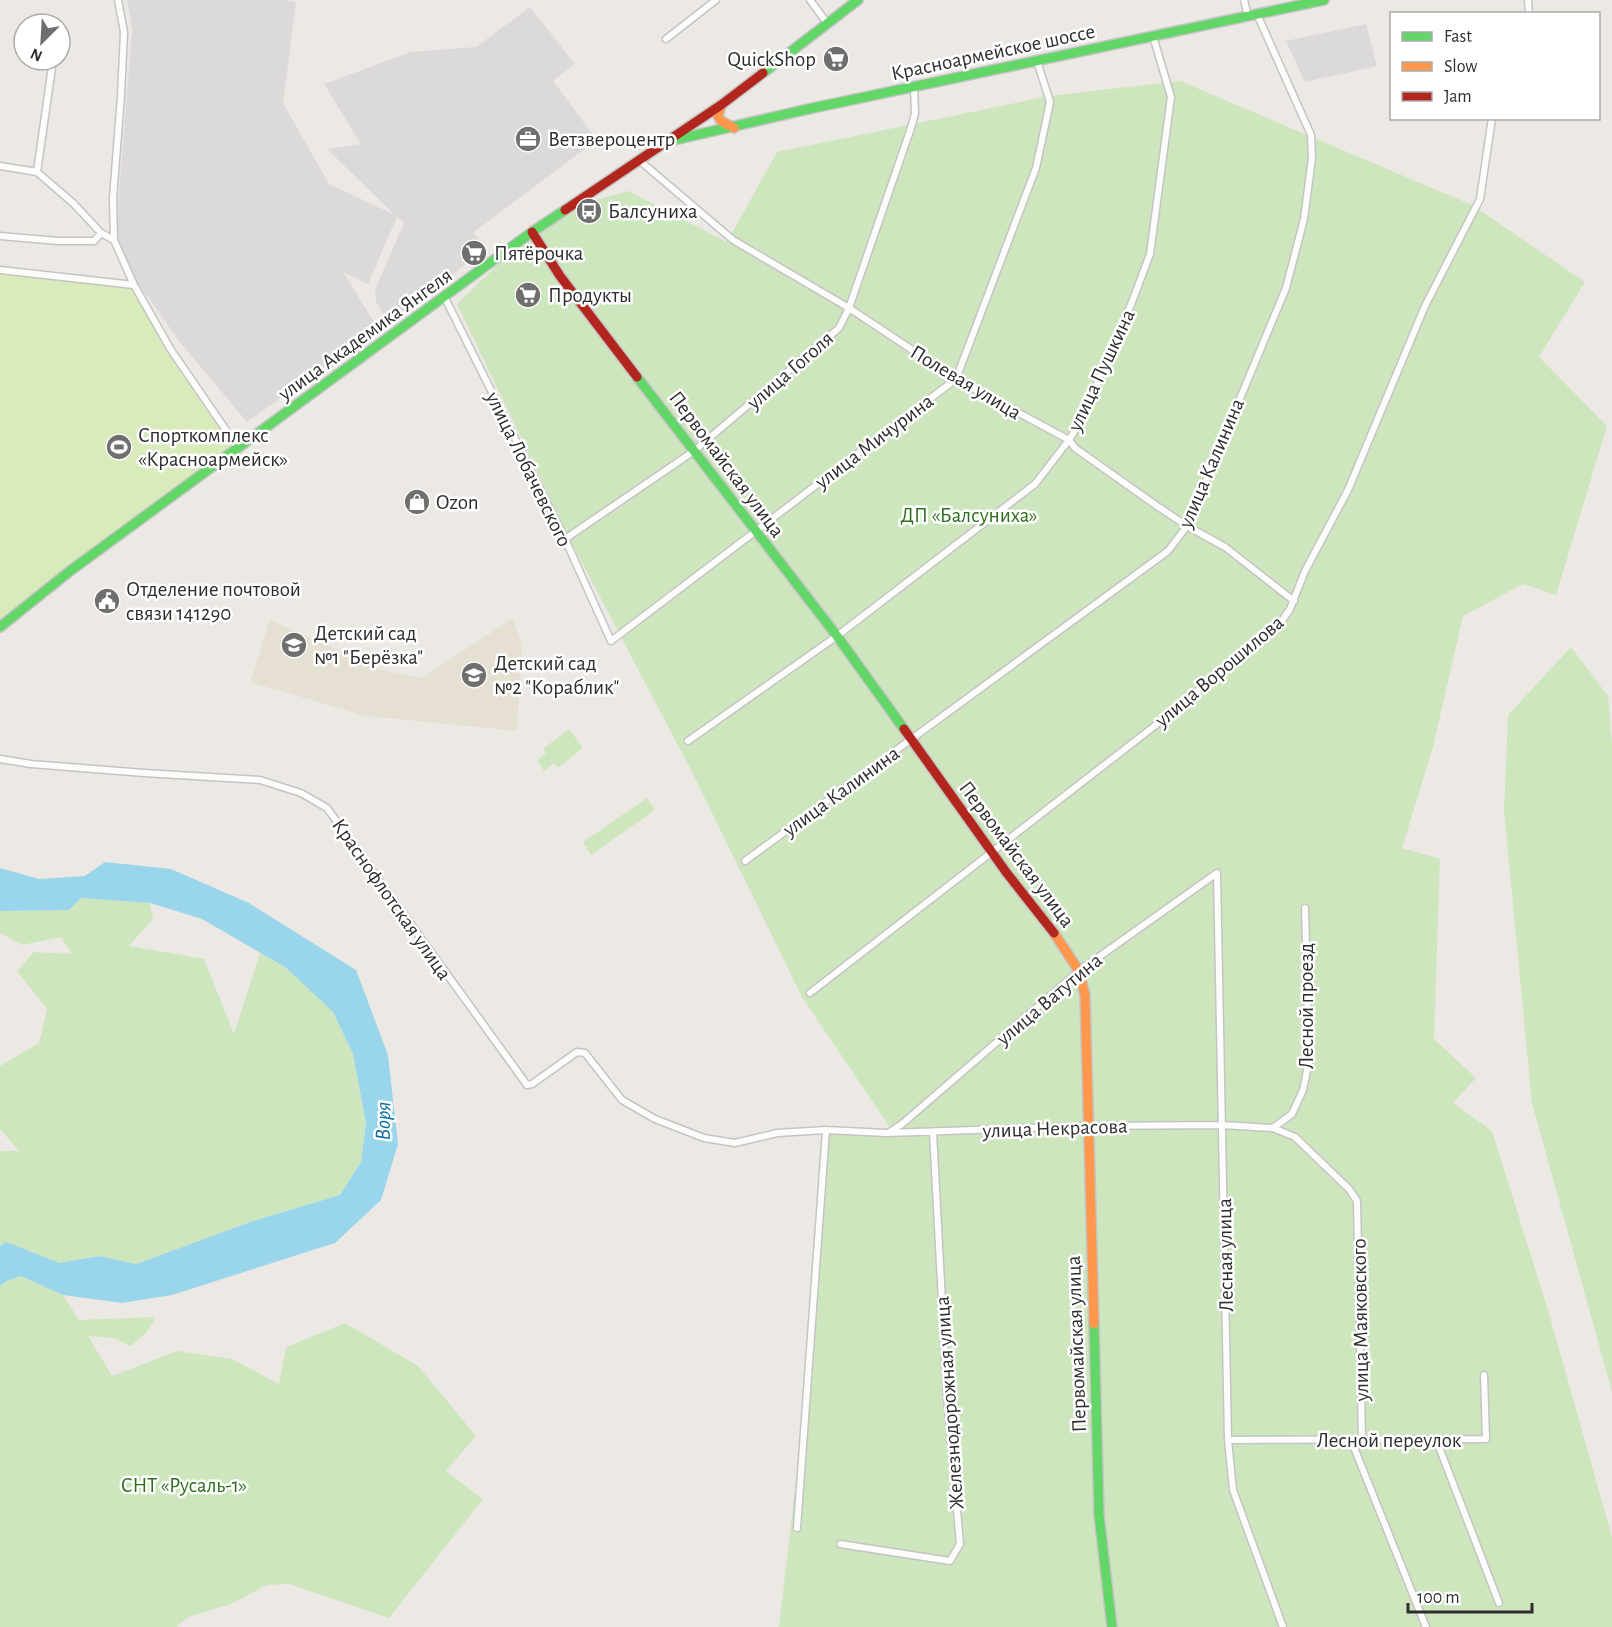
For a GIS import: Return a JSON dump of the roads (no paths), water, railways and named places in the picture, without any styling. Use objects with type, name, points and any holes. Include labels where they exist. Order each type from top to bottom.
[{"type":"street","points":[[118,0],[124,32],[113,198],[114,240],[134,285],[171,350],[239,449]]},
{"type":"street","points":[[666,39],[716,0]]},
{"type":"street","points":[[810,0],[827,23]]},
{"type":"street","name":"улица Академика Янгеля","points":[[0,627],[70,571],[532,232],[721,105],[858,0]]},
{"type":"street","name":"улица Калинина","points":[[745,861],[1168,551],[1186,526],[1286,288],[1304,219],[1312,158],[1311,135],[1244,0]]},
{"type":"street","name":"Красноармейское шоссе","points":[[669,141],[734,128],[813,108],[1324,0]]},
{"type":"street","name":"улица Пушкина","points":[[688,741],[837,636],[1035,484],[1069,440],[1082,419],[1150,254],[1171,97],[1152,36]]},
{"type":"street","name":"улица Мичурина","points":[[611,641],[956,379],[1036,168],[1050,102],[1036,61]]},
{"type":"street","points":[[37,171],[50,72]]},
{"type":"street","name":"улица Гоголя","points":[[565,539],[694,451],[839,328],[849,308],[911,128],[915,113],[914,87]]},
{"type":"street","points":[[721,105],[718,116],[721,121],[734,128]]},
{"type":"street","name":"улица Ворошилова","points":[[810,993],[1152,728],[1278,625],[1294,601],[1305,571],[1348,490],[1425,306],[1480,199],[1492,120]]},
{"type":"street","name":"Полевая улица","points":[[639,160],[733,240],[849,308],[956,379],[1069,440],[1075,448],[1186,526],[1225,547],[1294,601]]},
{"type":"street","points":[[0,166],[37,171],[73,202],[101,233],[114,240]]},
{"type":"street","name":"Первомайская улица","points":[[532,232],[560,276],[837,636],[991,851],[1046,921],[1079,971],[1085,995],[1099,1515],[1112,1627]]},
{"type":"street","points":[[0,236],[58,241],[94,241],[101,233]]},
{"type":"street","points":[[0,270],[134,285]]},
{"type":"street","name":"улица Лобачевского","points":[[445,298],[565,539],[611,641]]},
{"type":"street","name":"Краснофлотская улица","points":[[0,759],[32,764],[260,780],[301,793],[327,808],[526,1085]]},
{"type":"street","name":"улица Ватутина","points":[[887,1133],[902,1124],[1079,971],[1217,873]]},
{"type":"street","name":"Лесная улица","points":[[1217,873],[1228,1440],[1233,1490],[1283,1627]]},
{"type":"street","name":"Лесной проезд","points":[[1273,1128],[1292,1114],[1303,1090],[1309,1061],[1305,908]]},
{"type":"street","name":"улица Некрасова","points":[[526,1085],[532,1084],[577,1052],[581,1052],[588,1056],[622,1100],[655,1119],[704,1138],[735,1143],[777,1133],[826,1130],[887,1133],[1087,1126],[1222,1125],[1273,1128]]},
{"type":"street","name":"улица Маяковского","points":[[1273,1128],[1295,1137],[1349,1189],[1357,1201],[1362,1440]]},
{"type":"street","points":[[797,1528],[826,1130]]},
{"type":"street","name":"Железнодорожная улица","points":[[840,1544],[950,1561],[960,1544],[947,1396],[933,1132]]},
{"type":"street","name":"Лесной переулок","points":[[1228,1440],[1486,1439],[1484,1375]]},
{"type":"street","points":[[1436,1439],[1498,1603]]},
{"type":"street","points":[[1351,1440],[1426,1627]]},
{"type":"water","name":"Воря","points":[[105,862],[171,869],[249,903],[356,970],[388,1055],[398,1144],[381,1200],[335,1243],[172,1295],[122,1303],[63,1295],[21,1276],[0,1286],[0,1246],[6,1242],[60,1263],[99,1256],[136,1264],[253,1221],[340,1195],[361,1162],[366,1123],[353,1054],[333,1012],[285,967],[202,919],[150,903],[81,898],[69,910],[0,911],[0,868],[39,879],[85,876]]},
{"type":"place","name":"QuickShop","points":[[836,59]]},
{"type":"place","name":"Ветзвероцентр","points":[[528,139]]},
{"type":"place","name":"Балсуниха","points":[[589,211]]},
{"type":"place","name":"Пятёрочка","points":[[474,253]]},
{"type":"place","name":"Продукты","points":[[528,295]]},
{"type":"place","name":"Спорткомплекс «Красноармейск»","points":[[119,447]]},
{"type":"place","name":"Ozon","points":[[417,502]]},
{"type":"place","name":"Отделение почтовой связи 141290","points":[[107,601]]},
{"type":"place","name":"Детский сад №1 \"Берёзка\"","points":[[294,645]]},
{"type":"place","name":"Детский сад №2 \"Кораблик\"","points":[[474,675]]},
{"type":"park label","name":"ДП «Балсуниха»","points":[[969,515]]},
{"type":"park label","name":"СНТ «Русаль-1»","points":[[184,1485]]}]
